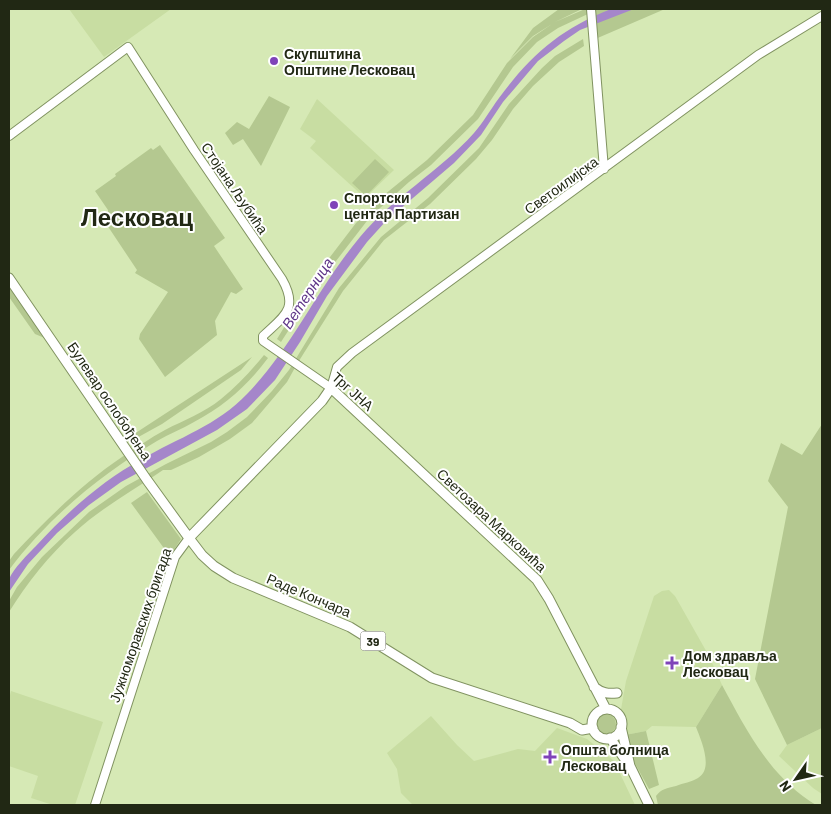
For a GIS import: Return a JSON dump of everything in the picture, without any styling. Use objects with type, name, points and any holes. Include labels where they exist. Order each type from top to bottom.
[{"type":"main road","name":"Булевар ослобођења","points":[[9,278],[147,480],[189,538]]},
{"type":"main road","name":"Трг ЈНА","points":[[332,388],[388,441]]},
{"type":"main road","name":"Јужноморавских бригада","points":[[189,538],[322,401],[332,388]]},
{"type":"main road","name":"Светозара Марковића","points":[[388,441],[537,580],[549,599],[606,709]]},
{"type":"main road","name":"Раде Кончара","points":[[189,538],[202,555],[214,566],[233,578],[350,627],[432,678],[570,723],[582,730],[593,728]]},
{"type":"main road","points":[[592,685],[601,692],[608,694],[617,692]]},
{"type":"main road","points":[[621,726],[617,734],[610,738],[600,737],[592,724],[598,712],[606,709],[613,711],[620,717],[630,766]]},
{"type":"main road","points":[[610,738],[630,766],[648,805]]},
{"type":"street","points":[[591,9],[596,56],[600,141],[604,169]]},
{"type":"street","name":"Светоилијска","points":[[332,388],[336,367],[352,353],[758,55],[822,16]]},
{"type":"street","name":"Стојана Љубића","points":[[9,136],[128,47],[289,292],[290,303],[286,313],[263,336],[263,341]]},
{"type":"street","name":"Трг ЈНА","points":[[263,341],[332,388]]},
{"type":"street","name":"Јужноморавских бригада","points":[[95,805],[175,557],[189,538]]},
{"type":"shaded area","points":[[69,9],[171,9],[104,57]]},
{"type":"shaded area","points":[[559,9],[582,9],[555,22],[585,9],[665,9],[593,40],[590,13],[558,28],[537,42],[513,67],[478,119],[431,165],[370,217],[319,283],[281,342],[277,339],[314,278],[356,223],[384,195],[427,160],[473,115],[507,63],[533,37],[552,24],[533,36],[510,59],[533,28]]},
{"type":"shaded area","points":[[611,9],[634,9],[580,30],[538,61],[503,102],[481,135],[454,163],[386,221],[367,242],[327,296],[275,380],[247,409],[217,430],[121,482],[89,505],[57,533],[28,564],[9,592],[9,579],[11,575],[29,553],[60,521],[99,487],[156,451],[211,423],[236,405],[278,357],[345,256],[373,223],[460,147],[477,129],[511,83],[535,56],[576,25]]},
{"type":"shaded area","points":[[583,39],[584,46],[559,62],[533,86],[513,109],[492,140],[476,159],[430,204],[384,240],[343,291],[287,382],[252,423],[230,439],[199,457],[171,470],[163,470],[85,523],[47,560],[23,590],[9,612],[9,601],[17,587],[42,557],[89,512],[126,486],[211,442],[247,417],[289,370],[339,288],[381,237],[428,198],[479,148],[509,104],[542,68],[555,56]]},
{"type":"shaded area","points":[[269,96],[290,107],[261,166],[243,139],[233,145],[225,133],[237,122],[249,129]]},
{"type":"shaded area","points":[[317,99],[394,170],[365,198],[310,148],[316,141],[300,129]]},
{"type":"shaded area","points":[[160,145],[225,238],[214,246],[243,289],[236,294],[231,292],[215,321],[217,335],[165,377],[139,339],[140,334],[168,292],[135,273],[137,270],[107,225],[108,210],[95,191],[151,148],[153,150]]},
{"type":"shaded area","points":[[375,159],[389,172],[366,196],[352,183]]},
{"type":"shaded area","points":[[9,284],[47,339],[35,334],[9,297]]},
{"type":"shaded area","points":[[264,355],[268,358],[260,368],[244,386],[225,402],[205,416],[136,454],[77,498],[24,551],[9,570],[9,561],[14,554],[79,490],[107,467],[148,440],[214,404],[238,384]]},
{"type":"shaded area","points":[[252,357],[241,370],[162,424],[133,440],[131,436]]},
{"type":"shaded area","points":[[822,424],[822,728],[787,745],[755,679],[788,507],[768,481],[781,443],[802,455]]},
{"type":"shaded area","points":[[147,492],[181,539],[172,553],[166,551],[131,503]]},
{"type":"shaded area","name":"Дом здравља Лесковац","points":[[669,590],[675,596],[709,656],[722,685],[696,727],[652,726],[646,731],[625,735],[620,715],[626,681],[654,596],[662,591]]},
{"type":"shaded area","points":[[722,685],[761,752],[785,781],[816,805],[658,805],[656,796],[660,792],[667,788],[693,781],[703,774],[706,761],[705,754],[696,727]]},
{"type":"shaded area","points":[[11,691],[103,722],[75,805],[53,805],[31,798],[38,776],[9,766],[9,699]]},
{"type":"shaded area","points":[[606,714],[613,717],[616,724],[613,731],[606,734],[599,731],[596,724],[599,717]]},
{"type":"shaded area","name":"Општа болница Лесковац","points":[[431,716],[474,761],[518,749],[535,751],[557,728],[587,739],[614,761],[635,805],[413,805],[401,793],[397,769],[387,753]]},
{"type":"shaded area","points":[[822,728],[822,794],[779,756],[787,745]]},
{"type":"shaded area","points":[[646,731],[659,785],[649,789],[633,760],[625,735]]},
{"type":"place","name":"Скупштина Општине Лесковац","points":[[274,61]]},
{"type":"place","name":"Спортски центар Партизан","points":[[334,205]]},
{"type":"place","name":"Дом здравља Лесковац","points":[[672,663]]},
{"type":"place","name":"Општа болница Лесковац","points":[[550,757]]},
{"type":"district","name":"Лесковац","points":[[137,216]]},
{"type":"water label","name":"Ветерница","points":[[307,293]]}]
